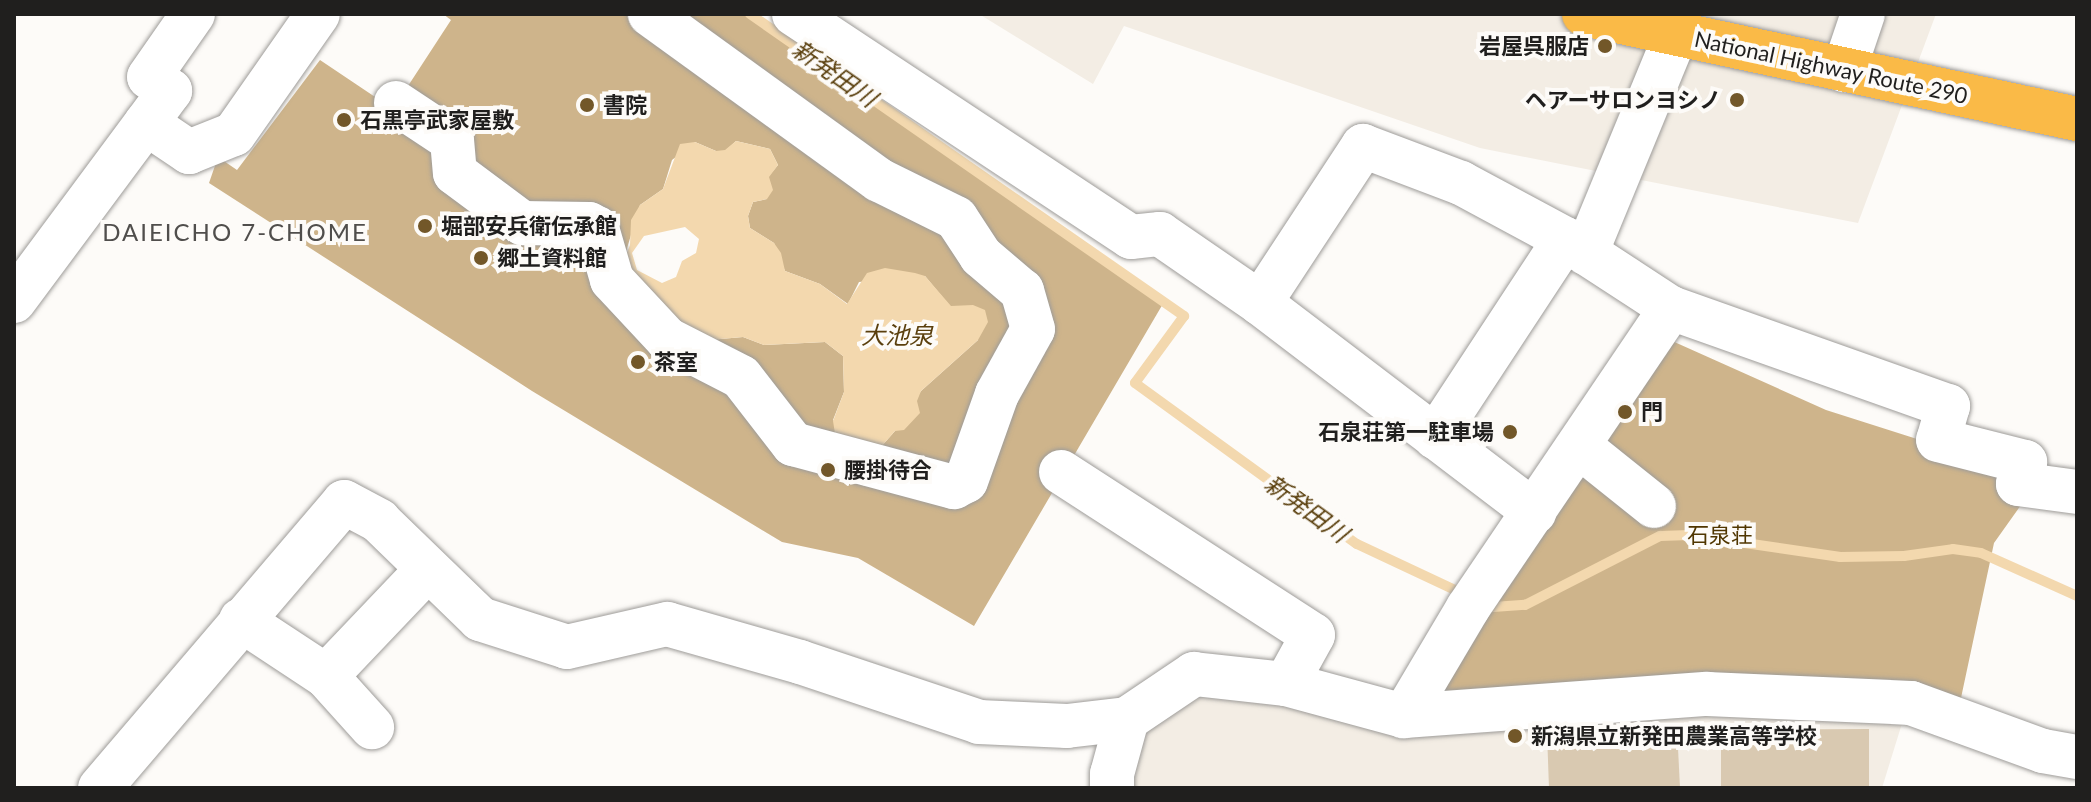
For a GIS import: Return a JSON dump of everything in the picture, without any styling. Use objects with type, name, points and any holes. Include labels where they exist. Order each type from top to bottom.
[{"type":"highway","name":"National Highway Route 290","points":[[1584,14],[2077,119]]},
{"type":"street","points":[[14,301],[170,91],[149,77],[193,14]]},
{"type":"street","points":[[146,123],[189,152],[234,134],[318,14]]},
{"type":"street","points":[[396,103],[452,140],[455,173],[522,223],[589,224],[597,228],[612,280],[667,339],[741,377],[793,444],[954,487],[966,481],[997,394],[1033,329],[1022,291],[981,256],[956,218],[879,180],[650,14]]},
{"type":"street","points":[[794,14],[1131,237],[1160,234],[1260,303],[1534,512]]},
{"type":"street","points":[[1844,70],[1863,14]]},
{"type":"street","points":[[1435,437],[1576,246],[1676,35]]},
{"type":"street","points":[[1260,303],[1363,146],[1461,183],[1576,246],[1671,308],[1948,406],[1938,440],[2025,462],[2018,484],[2077,492]]},
{"type":"street","points":[[1404,716],[1473,600],[1671,308]]},
{"type":"street","points":[[1579,446],[1654,506]]},
{"type":"street","points":[[1061,472],[1313,635],[1286,684]]},
{"type":"street","points":[[100,788],[344,502],[379,521],[480,619],[567,647],[667,624],[800,662],[979,722],[1067,726],[1127,719],[1194,674],[1286,684],[1404,716],[1707,694],[1911,703],[2043,751],[2077,757]]},
{"type":"street","points":[[326,676],[427,570]]},
{"type":"street","points":[[241,620],[326,676],[372,727]]},
{"type":"street","points":[[1112,788],[1112,774],[1127,719]]},
{"type":"shaded area","points":[[979,14],[1936,14],[1858,223],[1480,148],[1124,26],[1093,84]]},
{"type":"shaded area","name":"新潟県立新発田農業高等学校","points":[[1198,679],[1336,707],[1908,704],[1882,788],[1129,788],[1130,745]]},
{"type":"shaded area","points":[[1677,728],[1680,788],[1549,788],[1547,733]]},
{"type":"shaded area","points":[[1869,729],[1869,788],[1721,788],[1721,730]]},
{"type":"green space","points":[[443,14],[750,14],[1164,302],[974,626],[858,558],[782,542],[532,391],[209,183],[218,157],[237,170],[320,60],[393,109],[451,20]],"holes":[[[736,141],[770,149],[778,165],[768,177],[767,199],[753,202],[748,216],[750,228],[774,243],[785,271],[820,284],[848,304],[859,282],[925,276],[978,340],[921,391],[895,431],[872,457],[833,420],[844,392],[843,356],[825,342],[764,345],[743,337],[698,341],[622,265],[640,205],[663,189],[672,160],[695,142],[716,151],[725,151]]]},
{"type":"green space","name":"石泉荘","points":[[1661,336],[1826,410],[2008,468],[2021,505],[1994,543],[1958,712],[1412,711]]},
{"type":"water","name":"大池泉","points":[[736,141],[770,149],[778,165],[769,177],[773,190],[767,199],[753,202],[748,216],[750,228],[774,243],[781,253],[785,271],[820,284],[847,304],[867,273],[885,268],[915,273],[925,276],[951,306],[973,305],[985,310],[988,322],[978,340],[921,391],[917,401],[920,413],[904,430],[895,431],[872,457],[836,440],[833,421],[844,392],[843,356],[825,342],[764,345],[743,337],[698,341],[622,265],[630,245],[631,220],[640,205],[663,189],[680,144],[695,142],[716,151],[725,150]],"holes":[[[685,227],[699,239],[696,253],[682,261],[676,277],[662,283],[637,270],[632,253],[644,236]]]},
{"type":"waterway","name":"新発田川","points":[[750,14],[1184,316],[1135,383],[1357,544],[1466,595]]},
{"type":"waterway","name":"新発田川","points":[[1484,603],[1493,607],[1525,605],[1660,536],[1690,535],[1840,557],[1904,556],[1953,549],[1981,553],[2077,596]]},
{"type":"place","name":"岩屋呉服店","points":[[1605,46]]},
{"type":"place","name":"ヘアーサロンヨシノ","points":[[1737,100]]},
{"type":"place","name":"書院","points":[[587,105]]},
{"type":"place","name":"石黒亭武家屋敷","points":[[344,120]]},
{"type":"place","name":"堀部安兵衛伝承館","points":[[425,226]]},
{"type":"place","name":"郷土資料館","points":[[481,258]]},
{"type":"place","name":"茶室","points":[[638,362]]},
{"type":"place","name":"門","points":[[1625,412]]},
{"type":"place","name":"石泉荘第一駐車場","points":[[1510,432]]},
{"type":"place","name":"腰掛待合","points":[[828,470]]},
{"type":"place","name":"新潟県立新発田農業高等学校","points":[[1515,736]]},
{"type":"district","name":"DAIEICHO 7-CHOME","points":[[235,232]]}]
